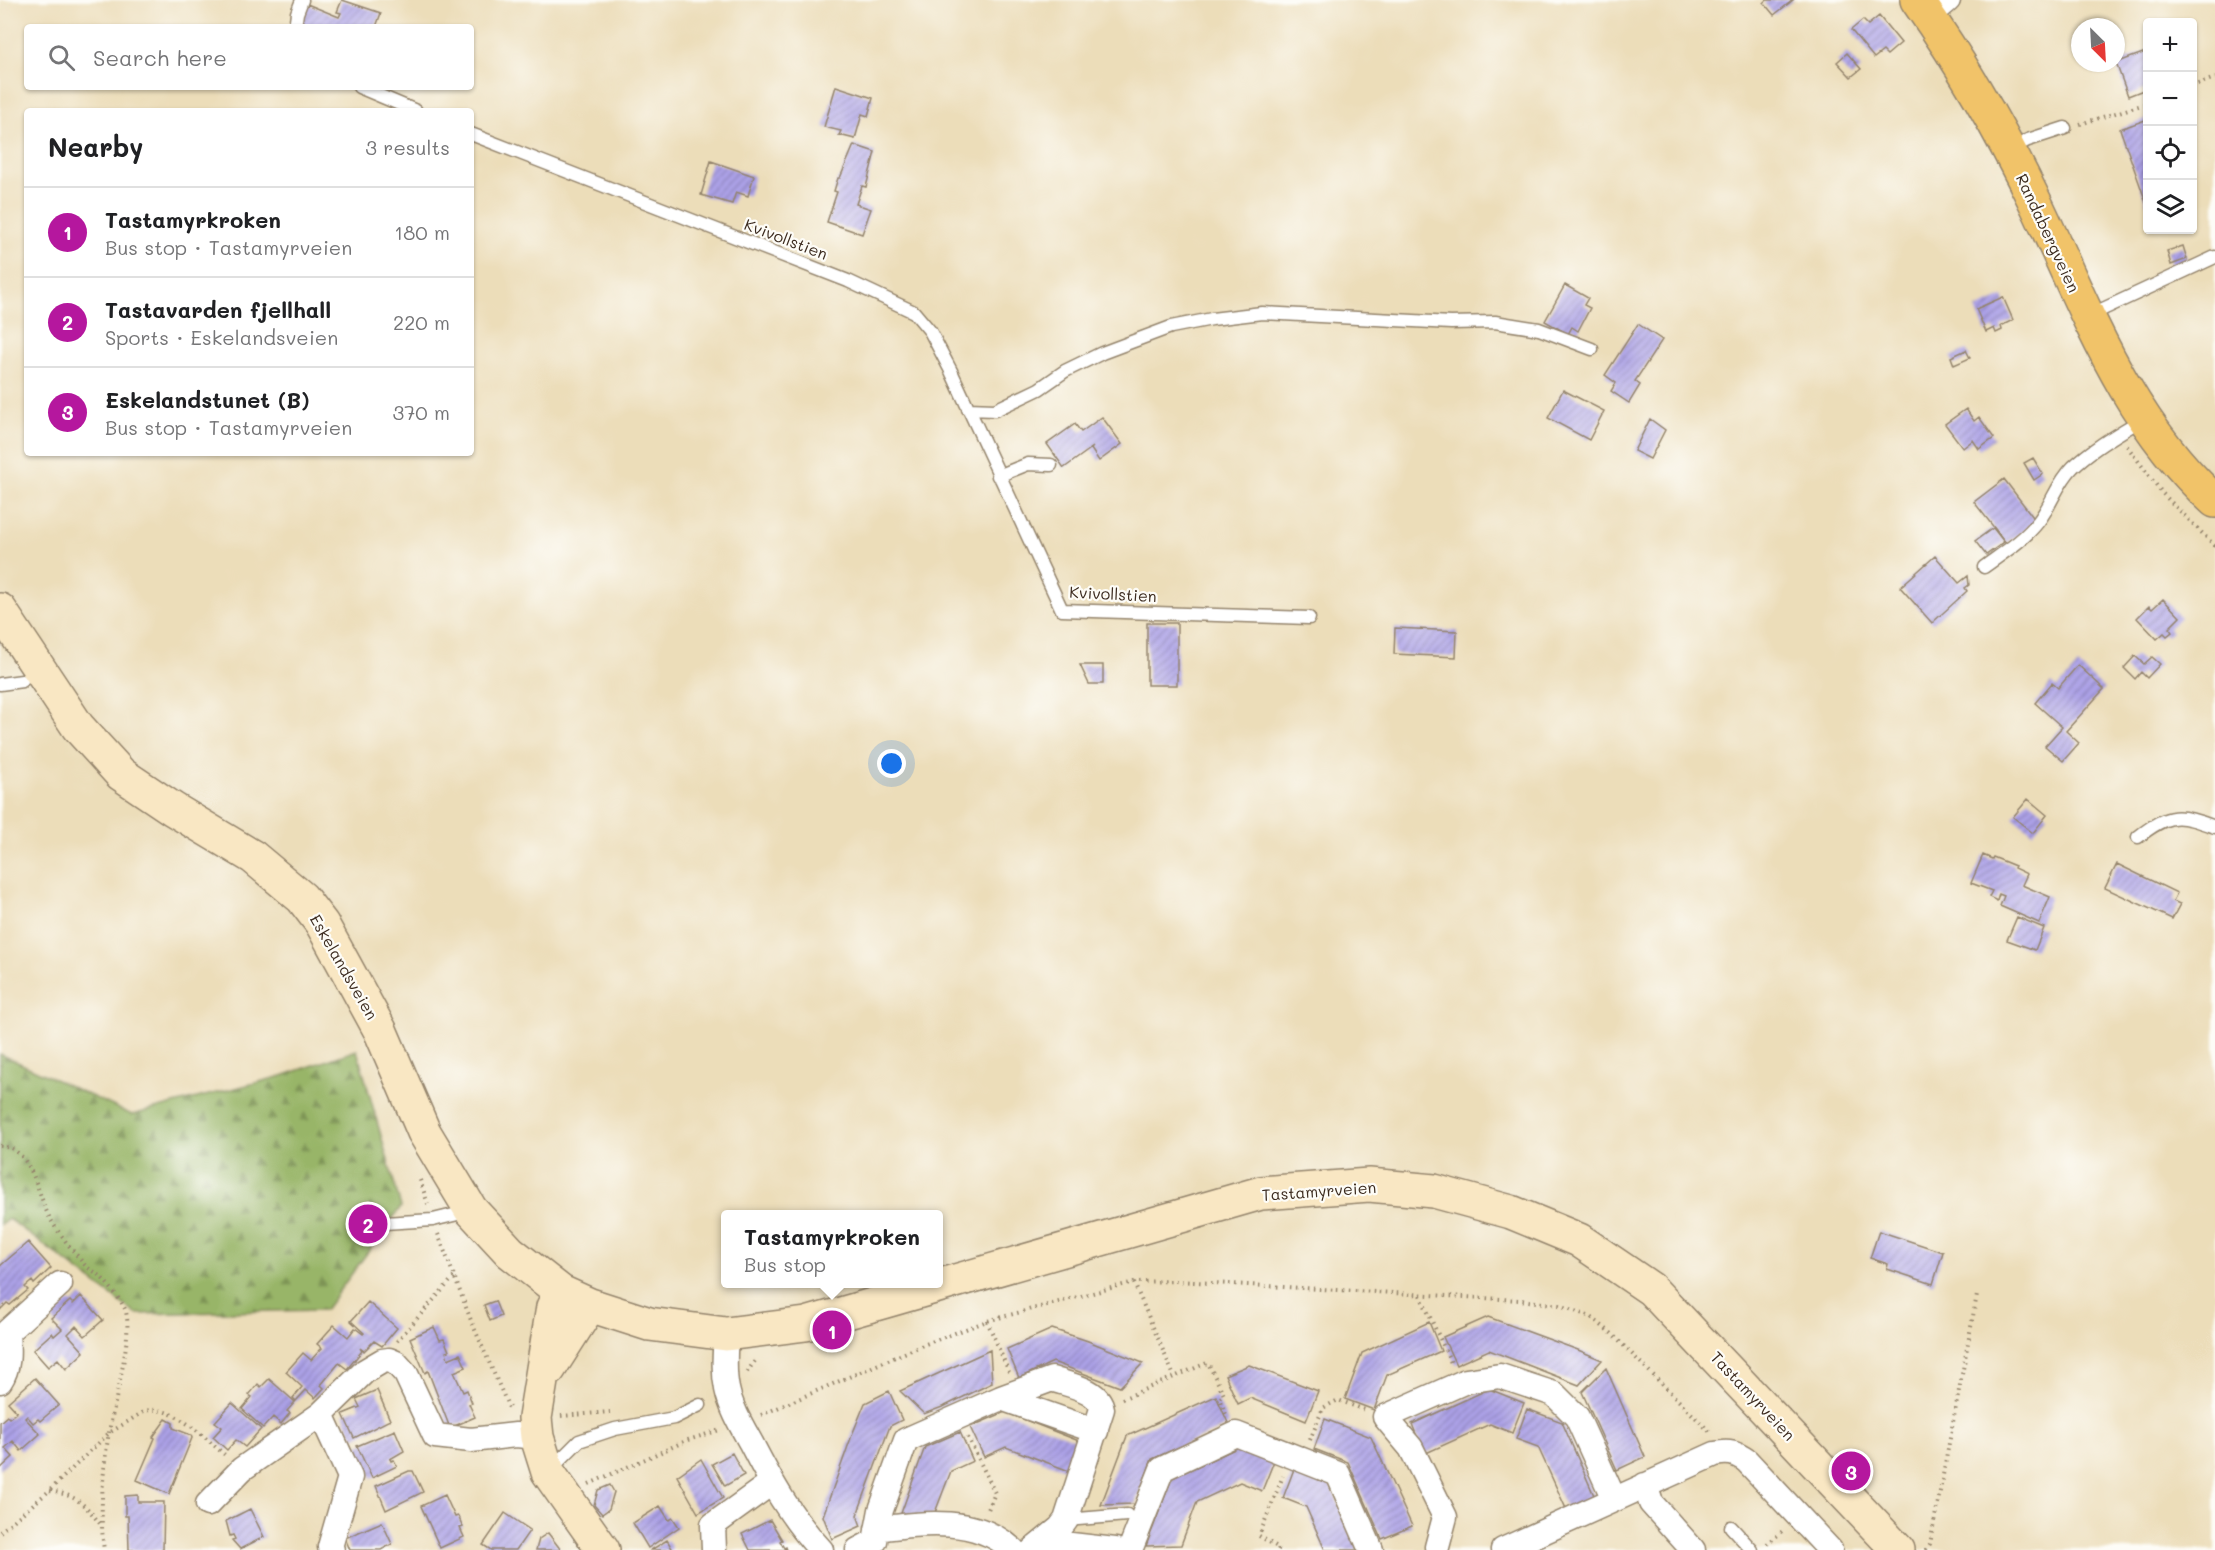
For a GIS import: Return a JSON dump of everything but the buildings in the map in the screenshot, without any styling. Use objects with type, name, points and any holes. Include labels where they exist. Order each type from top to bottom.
[{"type":"highway","name":"Randabergveien","points":[[1931,6],[2008,150],[2122,384],[2143,418],[2176,461],[2215,501]]},
{"type":"main road","name":"Eskelandsveien","points":[[0,610],[78,727],[121,774],[173,809],[253,857],[302,898],[322,924],[380,1030],[424,1132],[471,1210],[510,1252],[576,1299]]},
{"type":"main road","name":"Tastamyrveien","points":[[943,1285],[1261,1193],[1369,1185],[1434,1191],[1511,1212],[1579,1240],[1651,1289],[1890,1547]]},
{"type":"main road","name":"Tastamyrveien","points":[[576,1299],[650,1324],[726,1334],[806,1324],[931,1288]]},
{"type":"main road","points":[[576,1299],[553,1307],[535,1418],[537,1437],[548,1472],[603,1550]]},
{"type":"street","points":[[0,1381],[8,1363],[7,1332],[60,1284]]},
{"type":"street","points":[[726,1334],[724,1361],[732,1408],[771,1483],[799,1525],[821,1550]]},
{"type":"street","points":[[208,1504],[242,1469],[321,1414],[365,1371],[382,1360],[396,1363],[406,1374],[435,1436],[471,1440],[516,1435],[537,1437]]},
{"type":"street","points":[[1435,1549],[1445,1517],[1411,1448],[1385,1417],[1460,1383],[1500,1376],[1554,1394],[1577,1417],[1614,1499]]},
{"type":"street","points":[[858,1550],[874,1542],[886,1493],[906,1440],[958,1416],[1052,1379],[1095,1395],[1101,1402],[1099,1420],[1066,1520],[1039,1546]]},
{"type":"street","points":[[1009,1395],[1099,1420]]},
{"type":"street","points":[[321,1414],[350,1477],[330,1546],[332,1550]]},
{"type":"street","points":[[1130,1550],[1162,1469],[1236,1434],[1338,1474],[1371,1550]]},
{"type":"street","points":[[1503,1550],[1530,1545],[1614,1499],[1715,1454],[1728,1452],[1737,1454],[1747,1461],[1830,1550]]},
{"type":"street","points":[[714,1550],[713,1525],[771,1483]]},
{"type":"street","points":[[1645,1485],[1651,1503],[1693,1550]]},
{"type":"street","points":[[877,1529],[940,1524],[980,1529],[1002,1540],[1013,1550]]},
{"type":"street","points":[[1039,1546],[1115,1550]]},
{"type":"lane","points":[[295,24],[302,0]]},
{"type":"lane","points":[[366,90],[409,108]]},
{"type":"lane","points":[[2008,150],[2028,140],[2065,128]]},
{"type":"lane","name":"Kvivollstien","points":[[474,135],[848,281],[914,312],[930,331],[951,371],[1062,610],[1309,618]]},
{"type":"lane","points":[[2087,316],[2215,257]]},
{"type":"lane","points":[[968,409],[995,410],[1039,389],[1065,371],[1102,352],[1133,340],[1181,325],[1252,314],[1451,323],[1495,322],[1539,329],[1592,349]]},
{"type":"lane","points":[[1984,567],[2032,528],[2042,516],[2061,482],[2073,468],[2095,449],[2143,418]]},
{"type":"lane","points":[[998,476],[1028,464],[1051,465]]},
{"type":"lane","points":[[0,684],[22,681]]},
{"type":"lane","points":[[2138,837],[2155,824],[2173,817],[2194,820],[2215,827]]},
{"type":"lane","points":[[368,1224],[433,1220],[471,1210]]},
{"type":"lane","points":[[548,1472],[579,1441],[615,1430],[674,1418],[700,1405]]},
{"type":"lane","points":[[1066,1520],[1126,1515]]},
{"type":"lane","points":[[1731,1527],[1752,1550]]},
{"type":"path","points":[[2197,85],[2215,78]]},
{"type":"path","points":[[2065,128],[2143,104]]},
{"type":"path","points":[[419,1179],[491,1371],[512,1415]]},
{"type":"path","points":[[382,1360],[454,1277]]},
{"type":"path","points":[[753,1418],[987,1321],[1134,1282],[1176,1281],[1520,1300],[1559,1305],[1591,1317],[1611,1334],[1728,1452]]},
{"type":"path","points":[[1134,1282],[1174,1376]]},
{"type":"path","points":[[1420,1294],[1460,1383]]},
{"type":"path","points":[[1926,1550],[1930,1544],[1977,1295]]},
{"type":"path","points":[[987,1321],[1009,1395]]},
{"type":"path","points":[[747,1373],[761,1355]]},
{"type":"path","points":[[1099,1420],[1174,1376],[1207,1363],[1224,1395],[1219,1399]]},
{"type":"path","points":[[1278,1550],[1279,1548],[1259,1536],[1323,1408],[1338,1400],[1385,1417]]},
{"type":"path","points":[[0,1532],[49,1491],[109,1433],[151,1409],[163,1410],[178,1418],[242,1469]]},
{"type":"path","points":[[958,1416],[995,1493],[980,1529]]},
{"type":"path","points":[[588,1485],[688,1440],[722,1429]]},
{"type":"path","points":[[104,1550],[101,1524],[109,1433]]},
{"type":"path","points":[[49,1491],[71,1495],[90,1510],[101,1524]]},
{"type":"path","points":[[1759,1550],[1791,1525]]},
{"type":"green space","points":[[357,1050],[401,1207],[325,1310],[136,1314],[9,1219],[0,1225],[0,1054],[132,1115],[282,1076]]},
{"type":"place","name":"Tastavarden fjellhall","points":[[368,1224]]},
{"type":"place","name":"Tastamyrkroken","points":[[832,1330]]},
{"type":"place","name":"Eskelandstunet (B)","points":[[1851,1471]]}]
